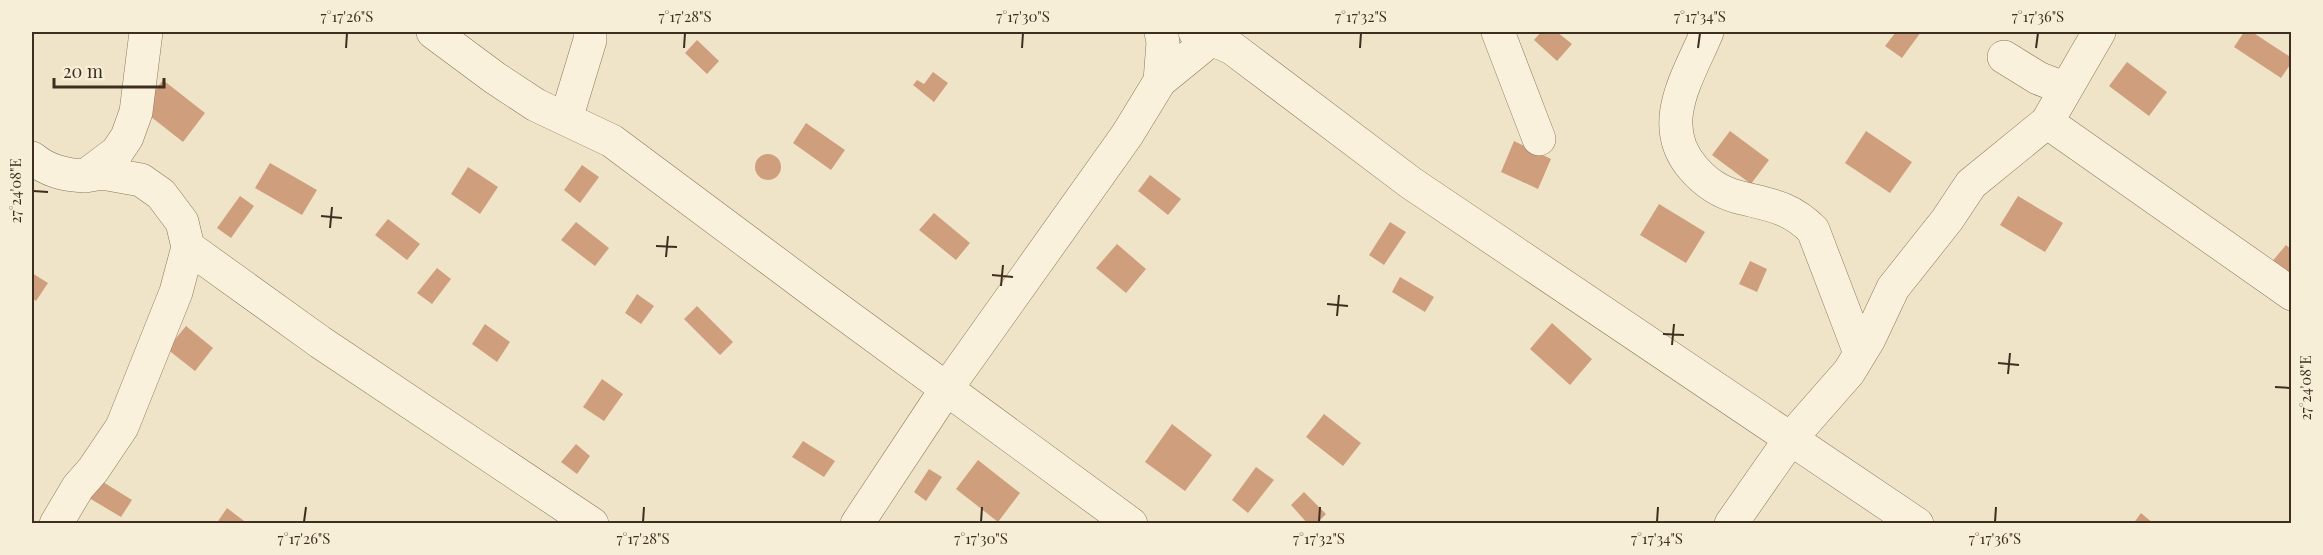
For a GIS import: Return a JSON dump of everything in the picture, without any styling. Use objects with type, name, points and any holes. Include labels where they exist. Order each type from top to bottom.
[{"type":"street","points":[[85,176],[117,152],[127,137],[136,112],[146,32]]},
{"type":"street","points":[[433,32],[536,105],[612,141],[1131,524]]},
{"type":"street","points":[[566,119],[590,40],[590,32]]},
{"type":"street","points":[[1160,81],[1163,42],[1161,32]]},
{"type":"street","points":[[1498,32],[1539,139]]},
{"type":"street","points":[[1707,32],[1680,94],[1675,116],[1677,136],[1684,158],[1707,184],[1736,197],[1785,208],[1802,218],[1813,230],[1860,353]]},
{"type":"street","points":[[1731,524],[1791,438],[1849,372],[1893,288],[1947,220],[1971,184],[2047,122],[2099,32]]},
{"type":"street","points":[[857,524],[947,388],[1127,135],[1160,81],[1209,34],[1232,48],[1411,183],[1917,524]]},
{"type":"street","points":[[2004,57],[2038,78],[2066,90]]},
{"type":"street","points":[[2047,122],[2292,294]]},
{"type":"street","points":[[32,158],[40,165],[63,175],[102,174],[141,180],[161,194],[183,222],[188,247],[176,292],[122,427],[93,470],[78,487],[56,524]]},
{"type":"street","points":[[188,247],[321,342],[592,524]]},
{"type":"building","points":[[1541,32],[1557,32],[1572,44],[1557,61],[1534,40]]},
{"type":"building","points":[[1896,32],[1921,32],[1902,58],[1885,46]]},
{"type":"building","points":[[2244,32],[2252,32],[2292,58],[2292,62],[2281,78],[2234,47]]},
{"type":"building","points":[[697,40],[719,61],[707,74],[685,53]]},
{"type":"building","points":[[2127,62],[2167,92],[2149,116],[2109,86]]},
{"type":"building","points":[[933,72],[948,83],[934,102],[913,85],[917,80],[924,84]]},
{"type":"building","points":[[163,80],[205,113],[183,142],[141,109]]},
{"type":"building","points":[[806,123],[845,150],[831,170],[793,143]]},
{"type":"building","points":[[1730,131],[1769,160],[1751,184],[1712,155]]},
{"type":"building","points":[[1866,131],[1912,162],[1890,193],[1845,163]]},
{"type":"building","points":[[1514,141],[1551,159],[1538,189],[1501,172]]},
{"type":"building","points":[[768,154],[777,158],[781,167],[777,176],[768,180],[759,176],[755,167],[759,158]]},
{"type":"building","points":[[270,163],[317,190],[302,215],[255,188]]},
{"type":"building","points":[[582,165],[599,177],[580,203],[564,190]]},
{"type":"building","points":[[468,167],[498,187],[480,214],[451,194]]},
{"type":"building","points":[[1150,175],[1181,199],[1168,215],[1138,191]]},
{"type":"building","points":[[240,196],[254,206],[231,238],[217,228]]},
{"type":"building","points":[[2018,196],[2063,223],[2045,252],[2000,225]]},
{"type":"building","points":[[1659,204],[1705,232],[1686,263],[1640,235]]},
{"type":"building","points":[[934,213],[970,243],[956,260],[919,230]]},
{"type":"building","points":[[388,219],[420,244],[407,260],[375,235]]},
{"type":"building","points":[[576,222],[609,248],[595,266],[561,240]]},
{"type":"building","points":[[1390,222],[1406,232],[1384,265],[1369,255]]},
{"type":"building","points":[[1117,244],[1146,269],[1126,293],[1096,268]]},
{"type":"building","points":[[2286,245],[2292,250],[2292,282],[2270,264]]},
{"type":"building","points":[[1750,261],[1767,269],[1757,292],[1739,284]]},
{"type":"building","points":[[437,268],[451,279],[432,304],[417,293]]},
{"type":"building","points":[[32,273],[48,283],[36,301],[32,298]]},
{"type":"building","points":[[1400,277],[1434,297],[1425,312],[1392,292]]},
{"type":"building","points":[[637,294],[654,306],[641,324],[625,313]]},
{"type":"building","points":[[697,306],[733,342],[720,355],[684,319]]},
{"type":"building","points":[[1552,323],[1592,359],[1570,385],[1530,349]]},
{"type":"building","points":[[485,324],[510,342],[497,362],[472,344]]},
{"type":"building","points":[[186,326],[213,348],[195,371],[167,349]]},
{"type":"building","points":[[602,379],[623,394],[604,421],[583,407]]},
{"type":"building","points":[[1324,414],[1361,443],[1343,466],[1306,437]]},
{"type":"building","points":[[1172,424],[1212,455],[1185,491],[1145,462]]},
{"type":"building","points":[[803,441],[835,461],[824,477],[792,457]]},
{"type":"building","points":[[576,444],[590,456],[577,474],[561,462]]},
{"type":"building","points":[[978,460],[1020,493],[998,522],[956,489]]},
{"type":"building","points":[[1256,467],[1274,480],[1248,513],[1232,500]]},
{"type":"building","points":[[929,469],[942,477],[926,501],[914,492]]},
{"type":"building","points":[[95,477],[132,500],[121,517],[84,495]]},
{"type":"building","points":[[1304,492],[1326,514],[1316,524],[1308,524],[1291,505]]},
{"type":"building","points":[[227,508],[248,524],[216,524]]},
{"type":"building","points":[[2141,513],[2154,524],[2133,524]]}]
